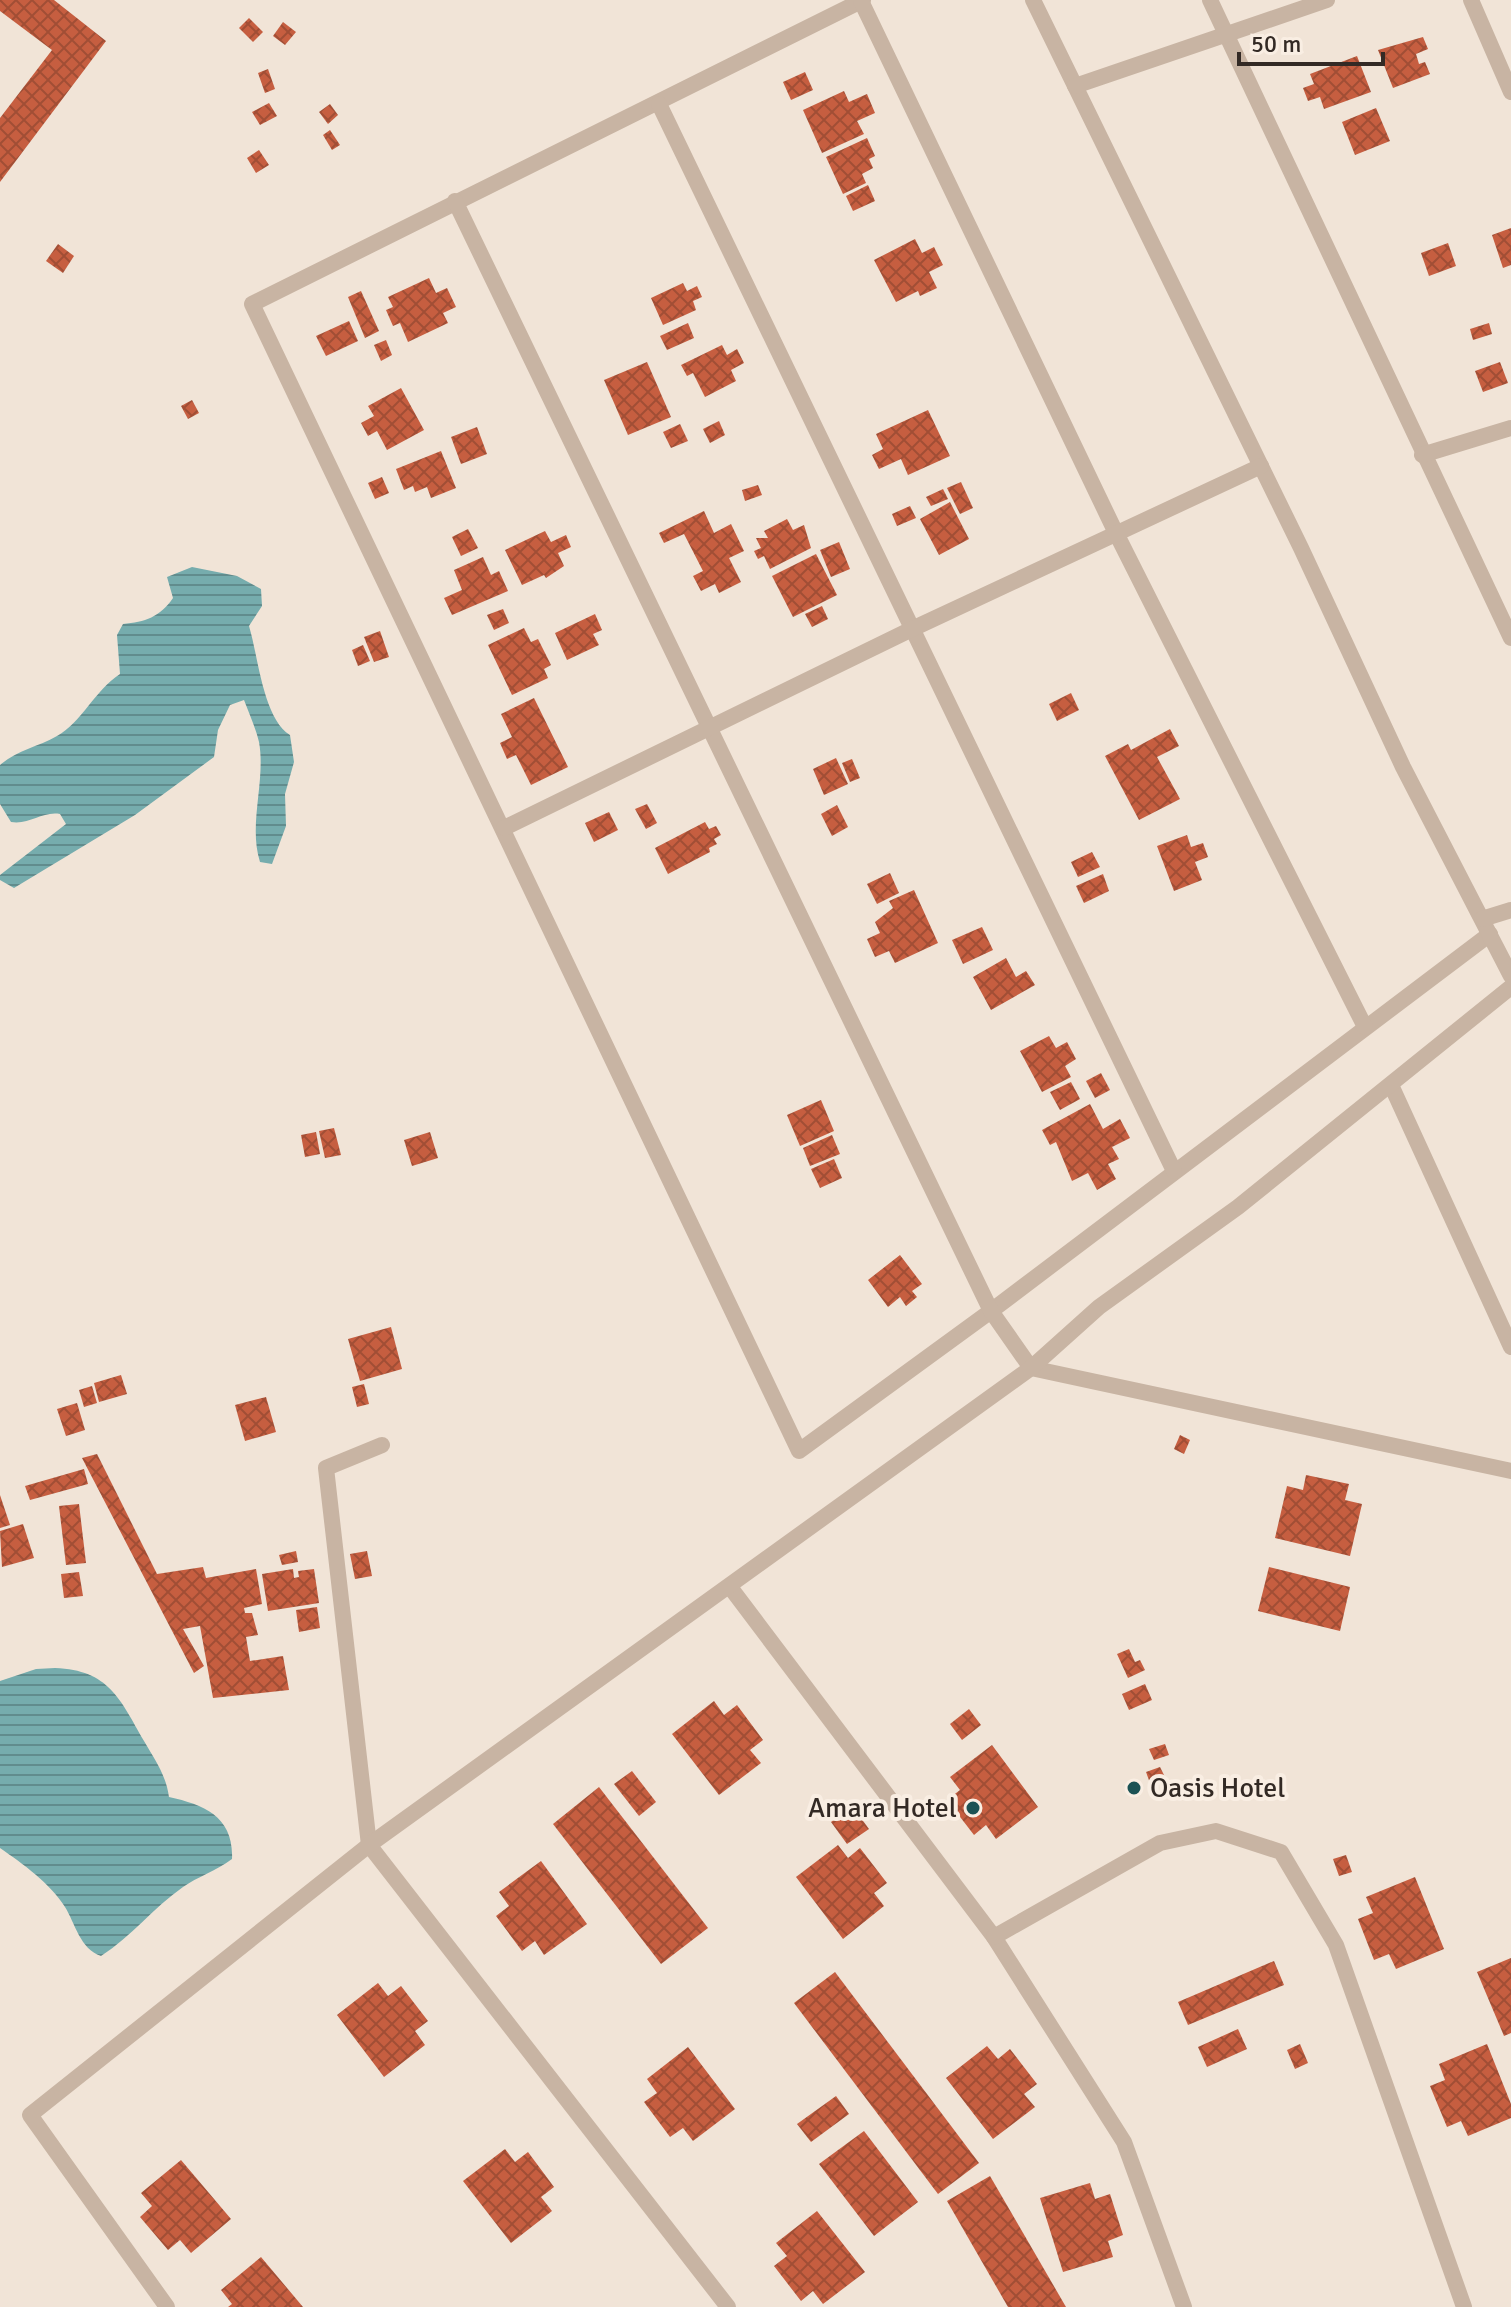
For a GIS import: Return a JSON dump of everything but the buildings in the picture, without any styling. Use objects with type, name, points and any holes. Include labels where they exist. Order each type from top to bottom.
[{"type":"street","points":[[1365,1027],[1115,531],[862,0],[659,104],[455,201],[252,304],[799,1451],[991,1311],[1365,1027],[1486,926],[1511,910]]},
{"type":"street","points":[[1033,0],[1261,466],[1403,767],[1511,976]]},
{"type":"street","points":[[1210,0],[1422,455],[1511,638]]},
{"type":"street","points":[[1075,86],[1327,0]]},
{"type":"street","points":[[1471,0],[1511,92]]},
{"type":"street","points":[[659,104],[1174,1171]]},
{"type":"street","points":[[455,201],[991,1311],[1031,1368],[1511,1471]]},
{"type":"street","points":[[1422,455],[1511,428]]},
{"type":"street","points":[[504,828],[1115,531],[1261,466]]},
{"type":"street","points":[[167,2307],[30,2115],[369,1845],[1031,1368],[1099,1307],[1238,1207],[1511,987]]},
{"type":"street","points":[[1391,1085],[1511,1347]]},
{"type":"street","points":[[382,1445],[326,1468],[369,1845],[728,2307]]},
{"type":"street","points":[[730,1587],[994,1937],[1124,2142],[1184,2307]]},
{"type":"street","points":[[994,1937],[1160,1843],[1216,1831],[1281,1852],[1336,1945],[1464,2307]]},
{"type":"water","points":[[192,567],[237,576],[261,589],[262,606],[249,626],[268,701],[273,715],[290,735],[294,762],[285,794],[286,826],[272,864],[260,862],[257,848],[261,757],[258,737],[244,700],[230,705],[218,730],[214,757],[135,815],[14,888],[0,880],[0,875],[66,824],[60,814],[11,822],[0,804],[0,765],[57,736],[74,723],[103,688],[120,674],[117,635],[123,624],[145,620],[163,610],[173,598],[167,577]]},
{"type":"water","points":[[55,1668],[88,1674],[111,1690],[128,1712],[156,1761],[169,1797],[194,1804],[215,1815],[228,1833],[231,1845],[232,1859],[183,1887],[101,1956],[83,1942],[65,1907],[52,1890],[0,1848],[0,1681],[36,1669]]},
{"type":"place","name":"Oasis Hotel","points":[[1134,1788]]},
{"type":"place","name":"Amara Hotel","points":[[973,1808]]}]
